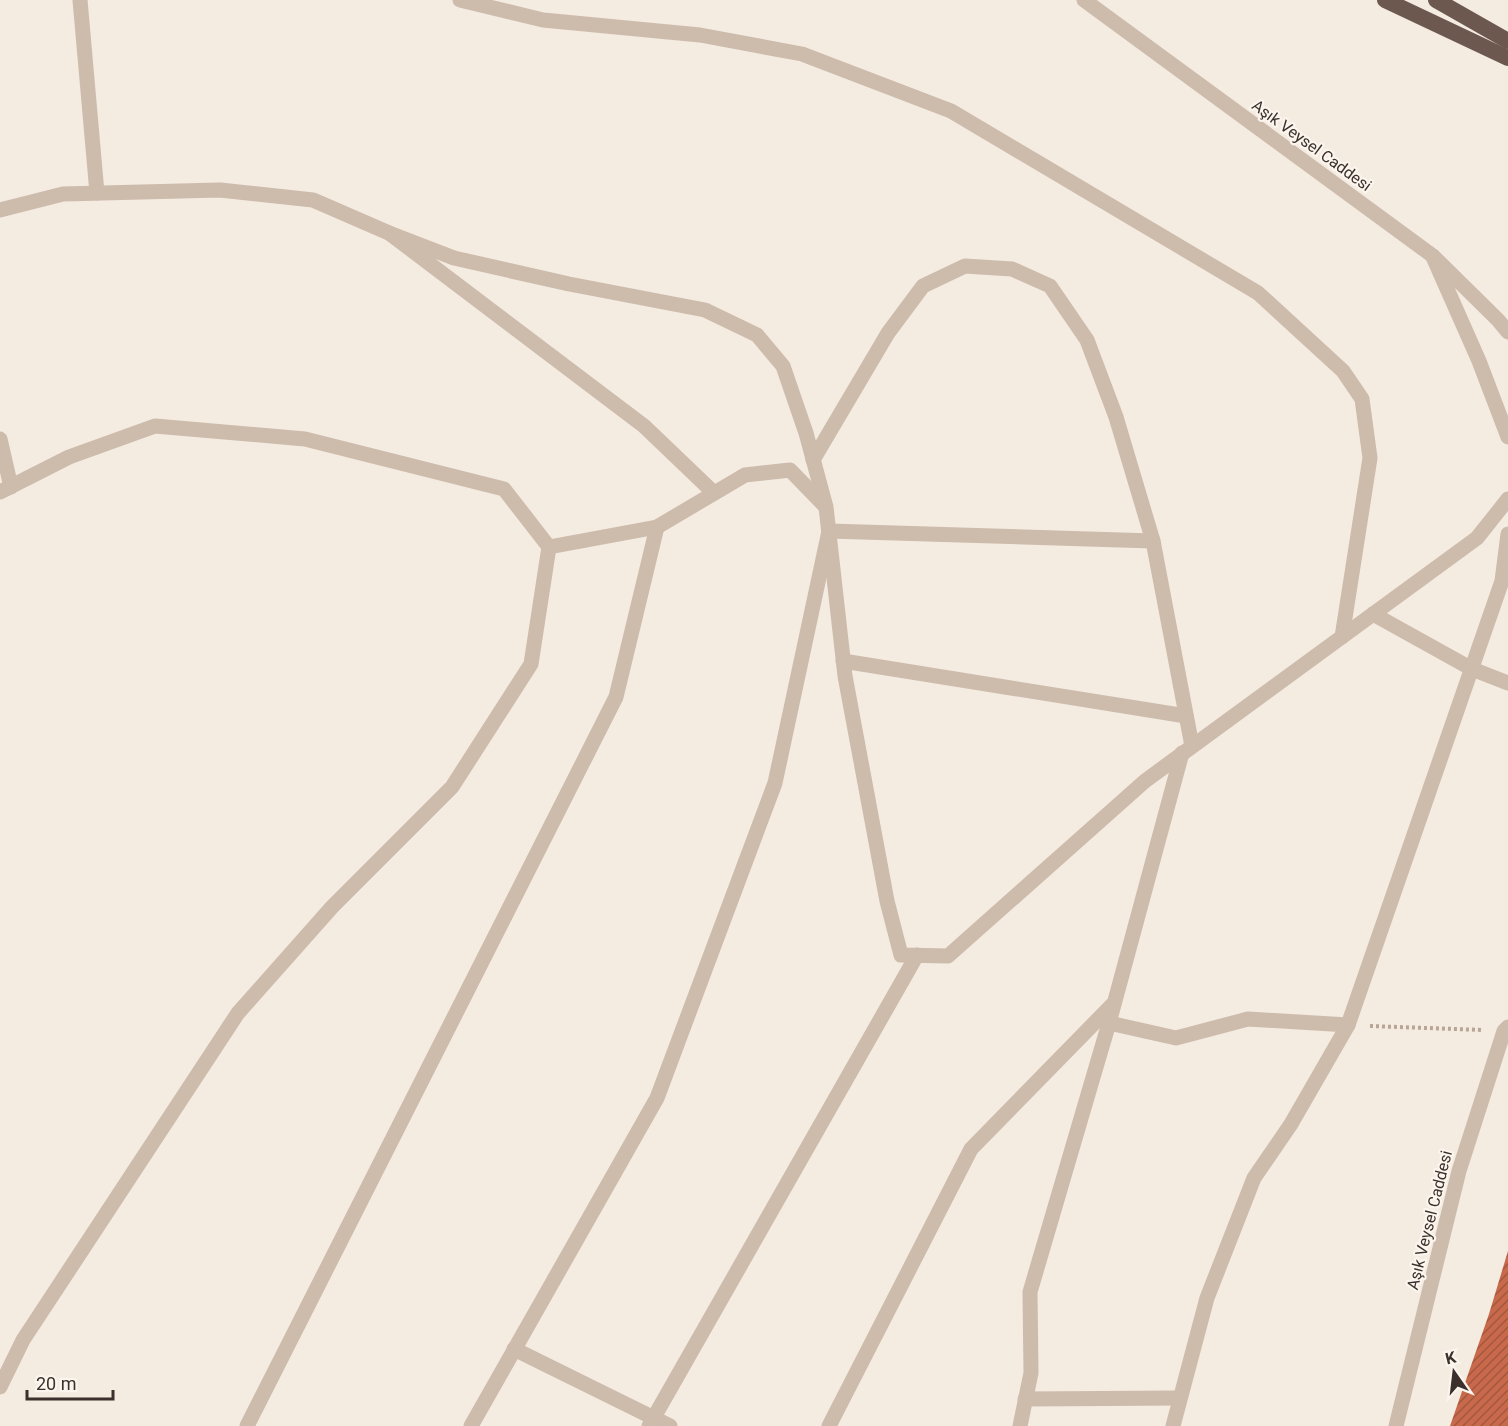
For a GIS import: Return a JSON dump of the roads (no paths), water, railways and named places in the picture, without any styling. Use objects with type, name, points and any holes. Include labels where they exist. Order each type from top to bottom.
[{"type":"highway","points":[[1385,0],[1508,58]]},
{"type":"highway","points":[[1436,0],[1508,41]]},
{"type":"street","points":[[80,0],[97,194]]},
{"type":"street","points":[[460,0],[543,20],[700,35],[802,54],[951,111],[1258,293],[1343,370],[1362,399],[1370,458],[1342,637]]},
{"type":"street","name":"Aşık Veysel Caddesi","points":[[1084,0],[1433,256],[1508,332]]},
{"type":"street","points":[[0,210],[63,194],[220,190],[313,200],[454,258],[569,284],[705,310],[757,335],[783,366],[806,433],[826,507],[843,661],[883,879],[901,955],[948,956],[1144,781],[1478,538],[1508,500]]},
{"type":"street","points":[[389,233],[644,426],[714,493]]},
{"type":"street","points":[[1433,256],[1479,361],[1508,437]]},
{"type":"street","points":[[813,460],[888,333],[923,286],[965,266],[1012,269],[1050,286],[1087,340],[1116,417],[1153,541],[1186,716],[1187,750],[1030,1292],[1031,1374],[1020,1426]]},
{"type":"street","points":[[0,439],[5,489],[69,457],[155,426],[305,439],[504,489],[549,547],[531,664],[452,787],[332,907],[238,1013],[22,1340],[0,1387]]},
{"type":"street","points":[[549,547],[657,527],[745,475],[790,470],[826,507]]},
{"type":"street","points":[[247,1426],[616,697],[657,527]]},
{"type":"street","points":[[828,531],[1153,541]]},
{"type":"street","points":[[471,1426],[657,1098],[775,783],[828,531]]},
{"type":"street","points":[[1173,1426],[1207,1298],[1254,1178],[1291,1124],[1348,1025],[1502,581],[1508,534]]},
{"type":"street","points":[[1373,614],[1472,669],[1508,683]]},
{"type":"street","points":[[843,661],[1186,716]]},
{"type":"street","points":[[651,1422],[917,955]]},
{"type":"street","points":[[829,1426],[970,1149],[1114,1002]]},
{"type":"street","points":[[1109,1023],[1176,1038],[1248,1019],[1348,1025]]},
{"type":"street","name":"Aşık Veysel Caddesi","points":[[1396,1426],[1459,1171],[1506,1029]]},
{"type":"street","points":[[514,1349],[651,1422],[670,1426]]},
{"type":"street","points":[[1025,1399],[1180,1398]]}]
